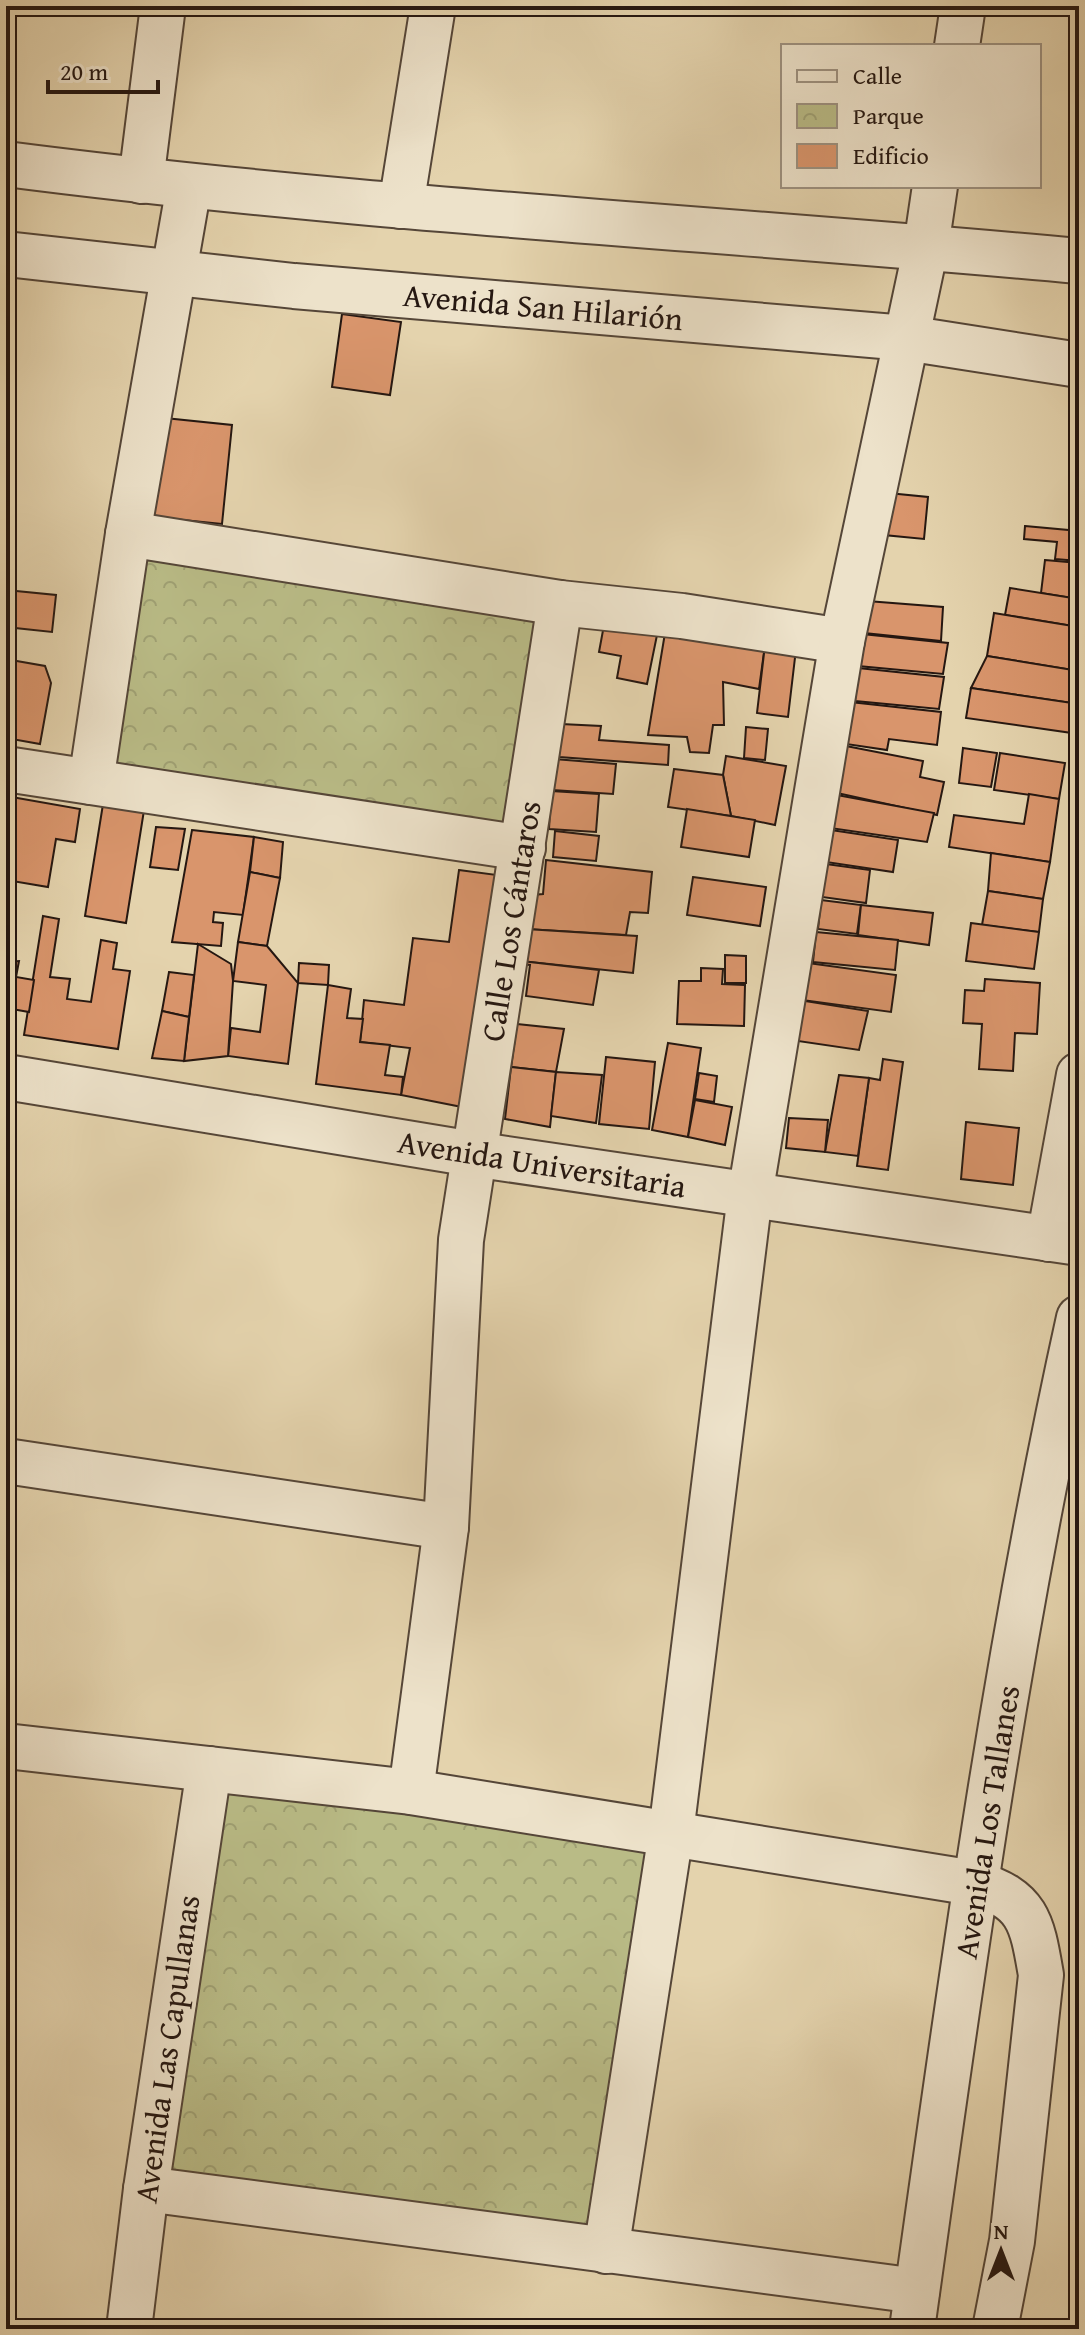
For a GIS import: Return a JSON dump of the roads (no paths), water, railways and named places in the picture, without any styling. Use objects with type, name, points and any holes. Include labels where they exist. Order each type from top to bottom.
[{"type":"street","points":[[141,181],[163,6]]},
{"type":"street","points":[[401,206],[433,6]]},
{"type":"street","points":[[957,44],[963,6]]},
{"type":"street","points":[[6,164],[141,181],[401,206],[1079,261]]},
{"type":"street","points":[[91,782],[128,534],[189,186]]},
{"type":"street","points":[[606,2251],[671,1833],[750,1195],[842,641],[926,247],[935,188]]},
{"type":"street","name":"Avenida San Hilarión","points":[[6,254],[174,273],[906,338],[1079,365]]},
{"type":"street","points":[[128,534],[560,603],[682,616],[842,641]]},
{"type":"street","name":"Calle Los Cántaros","points":[[411,1792],[446,1527],[461,1240],[560,603]]},
{"type":"street","points":[[6,769],[523,848]]},
{"type":"street","points":[[1064,1241],[1079,1075]]},
{"type":"street","name":"Avenida Universitaria","points":[[6,1077],[473,1154],[1064,1241]]},
{"type":"street","name":"Avenida Los Tallanes","points":[[915,2310],[974,1883],[1053,1438],[1079,1318]]},
{"type":"street","points":[[6,1461],[446,1527]]},
{"type":"street","points":[[6,1746],[411,1792],[996,1889],[1019,1904],[1034,1937],[1041,1975],[1012,2241],[995,2329]]},
{"type":"street","name":"Avenida Las Capullanas","points":[[129,2329],[146,2189],[209,1769]]},
{"type":"street","points":[[146,2189],[606,2251],[915,2310]]}]
